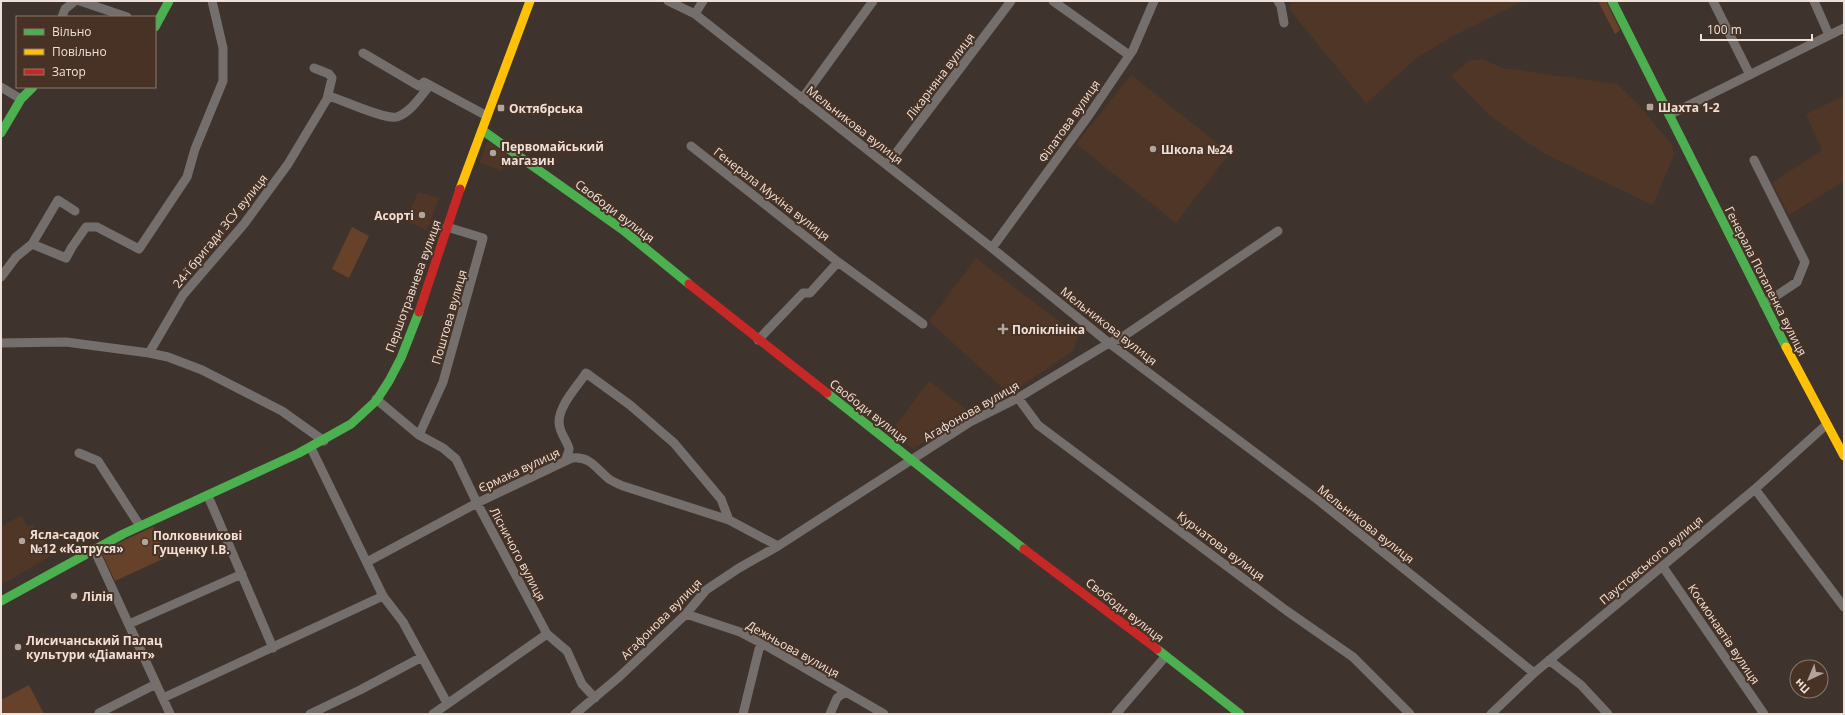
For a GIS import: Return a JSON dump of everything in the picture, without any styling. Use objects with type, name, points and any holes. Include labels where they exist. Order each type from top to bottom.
[{"type":"main road","points":[[156,25],[169,1]]},
{"type":"main road","name":"Першотравнева вулиця","points":[[1,601],[94,549],[140,526],[311,448],[342,431],[362,416],[376,399],[392,375],[407,347],[447,227],[530,1]]},
{"type":"main road","name":"Генерала Потапенка вулиця","points":[[1612,1],[1764,304],[1826,425],[1844,456]]},
{"type":"main road","points":[[1,133],[21,99],[32,88]]},
{"type":"main road","name":"Свободи вулиця","points":[[482,130],[623,230],[758,340],[911,459],[981,517],[1136,633],[1240,714]]},
{"type":"street","points":[[62,16],[65,9],[75,1]]},
{"type":"street","points":[[80,1],[124,16]]},
{"type":"street","points":[[32,244],[66,258],[86,227],[97,226],[139,249],[187,177],[195,149],[223,81],[223,48],[212,1]]},
{"type":"street","name":"Мельникова вулиця","points":[[668,1],[695,14],[992,248],[1109,343],[1318,500],[1534,673]]},
{"type":"street","points":[[695,14],[703,1]]},
{"type":"street","points":[[802,99],[873,1]]},
{"type":"street","name":"Лікарняна вулиця","points":[[887,165],[1011,1]]},
{"type":"street","points":[[1053,1],[1129,56]]},
{"type":"street","name":"Філатова вулиця","points":[[992,248],[1089,115],[1133,50],[1154,1]]},
{"type":"street","points":[[1278,1],[1281,6],[1284,23]]},
{"type":"street","points":[[1713,1],[1750,75]]},
{"type":"street","points":[[1814,1],[1829,35]]},
{"type":"street","points":[[1669,115],[1844,28]]},
{"type":"street","points":[[363,53],[419,86],[424,82],[487,116]]},
{"type":"street","name":"24-ї бригади ЗСУ вулиця","points":[[149,353],[183,295],[244,224],[288,164],[327,99],[332,78],[329,74],[314,68]]},
{"type":"street","points":[[327,99],[332,97],[368,111],[395,118],[404,113],[430,85]]},
{"type":"street","points":[[1,87],[21,99]]},
{"type":"street","name":"Генерала Мухіна вулиця","points":[[690,146],[838,262],[923,324]]},
{"type":"street","points":[[1754,160],[1806,262],[1797,282],[1764,304]]},
{"type":"street","points":[[1,276],[16,257],[32,244],[58,200],[75,211]]},
{"type":"street","name":"Поштова вулиця","points":[[419,435],[442,382],[483,238],[447,227]]},
{"type":"street","name":"Агафонова вулиця","points":[[574,714],[595,698],[686,614],[706,590],[739,568],[778,546],[970,422],[1018,398],[1109,343],[1121,338],[1278,231]]},
{"type":"street","points":[[758,340],[803,293],[810,293],[838,262]]},
{"type":"street","points":[[1,343],[66,342],[149,353],[168,358],[202,370],[282,411],[324,441]]},
{"type":"street","points":[[565,461],[569,449],[561,431],[559,422],[560,414],[586,373],[641,414],[674,443],[721,499],[729,520]]},
{"type":"street","name":"Курчатова вулиця","points":[[1018,398],[1038,426],[1286,611],[1353,657],[1410,714]]},
{"type":"street","name":"Лісничого вулиця","points":[[376,399],[419,435],[444,448],[456,459],[477,503],[547,634],[567,651],[582,684],[595,698]]},
{"type":"street","name":"Паустовського вулиця","points":[[1491,714],[1549,660],[1663,567],[1755,489],[1826,425]]},
{"type":"street","points":[[311,448],[383,596],[403,622],[447,703]]},
{"type":"street","points":[[79,453],[98,461],[140,526]]},
{"type":"street","name":"Єрмака вулиця","points":[[367,562],[477,503],[565,461],[579,457],[587,459],[609,480],[623,486],[729,520],[778,546]]},
{"type":"street","points":[[1755,489],[1844,607]]},
{"type":"street","points":[[208,496],[273,648]]},
{"type":"street","points":[[94,549],[170,714]]},
{"type":"street","name":"Космонавтів вулиця","points":[[1663,567],[1764,714]]},
{"type":"street","points":[[129,624],[242,574]]},
{"type":"street","points":[[163,698],[383,596]]},
{"type":"street","name":"Дежньова вулиця","points":[[686,614],[740,632],[884,714]]},
{"type":"street","points":[[433,714],[547,634]]},
{"type":"street","points":[[743,714],[759,648],[763,644]]},
{"type":"street","points":[[310,714],[360,690],[422,657]]},
{"type":"street","points":[[1116,714],[1165,657]]},
{"type":"street","points":[[1549,660],[1581,685],[1608,714]]},
{"type":"street","points":[[99,713],[156,684]]},
{"type":"street","points":[[830,714],[837,698],[845,692]]},
{"type":"shaded area","points":[[1291,1],[1523,1],[1451,37],[1418,57],[1366,103],[1289,9]]},
{"type":"shaded area","points":[[1598,1],[1606,1],[1620,30],[1615,34]]},
{"type":"shaded area","points":[[1470,60],[1484,60],[1502,68],[1617,84],[1638,104],[1672,145],[1674,155],[1653,205],[1543,153],[1489,115],[1451,76]]},
{"type":"shaded area","name":"Школа №24","points":[[1131,75],[1230,153],[1176,223],[1076,144]]},
{"type":"shaded area","points":[[1844,96],[1844,181],[1789,215],[1772,183],[1822,150],[1806,114]]},
{"type":"shaded area","points":[[489,142],[506,154],[502,171],[480,163],[486,144]]},
{"type":"shaded area","points":[[418,192],[439,198],[427,230],[406,221]]},
{"type":"shaded area","points":[[352,227],[369,236],[349,278],[332,269]]},
{"type":"shaded area","name":"Поліклініка","points":[[976,258],[1078,336],[1073,351],[1009,394],[929,321]]},
{"type":"shaded area","points":[[929,381],[971,413],[913,449],[891,432]]},
{"type":"shaded area","name":"Ясла-садок №12 «Катруся»","points":[[21,515],[28,527],[33,524],[52,555],[3,584],[1,580],[1,527]]},
{"type":"shaded area","points":[[153,527],[167,557],[115,581],[101,551]]},
{"type":"shaded area","points":[[29,685],[44,714],[1,714],[1,700]]},
{"type":"traffic: fast","points":[[156,25],[169,1]]},
{"type":"traffic: fast","points":[[1612,1],[1786,347]]},
{"type":"traffic: fast","points":[[1,133],[21,99],[32,88]]},
{"type":"traffic: fast","points":[[482,130],[623,230],[689,284]]},
{"type":"traffic: fast","points":[[1,601],[123,534],[299,453],[351,424],[376,401],[389,381],[401,358],[419,312]]},
{"type":"traffic: fast","points":[[827,393],[1024,549]]},
{"type":"traffic: fast","points":[[1157,649],[1240,714]]},
{"type":"traffic: slow","points":[[460,189],[530,1]]},
{"type":"traffic: slow","points":[[1786,347],[1844,456]]},
{"type":"traffic: jam","points":[[419,312],[460,189]]},
{"type":"traffic: jam","points":[[689,284],[827,393]]},
{"type":"traffic: jam","points":[[1024,549],[1157,649]]},
{"type":"place","name":"Шахта 1-2","points":[[1650,107]]},
{"type":"place","name":"Октябрська","points":[[501,108]]},
{"type":"place","name":"Школа №24","points":[[1153,149]]},
{"type":"place","name":"Первомайський магазин","points":[[493,153]]},
{"type":"place","name":"Асорті","points":[[422,215]]},
{"type":"place","name":"Поліклініка","points":[[1003,329]]},
{"type":"place","name":"Ясла-садок №12 «Катруся»","points":[[22,541]]},
{"type":"place","name":"Полковникові Гущенку І.В.","points":[[145,542]]},
{"type":"place","name":"Лілія","points":[[74,596]]},
{"type":"place","name":"Лисичанський Палац культури «Діамант»","points":[[18,647]]}]
